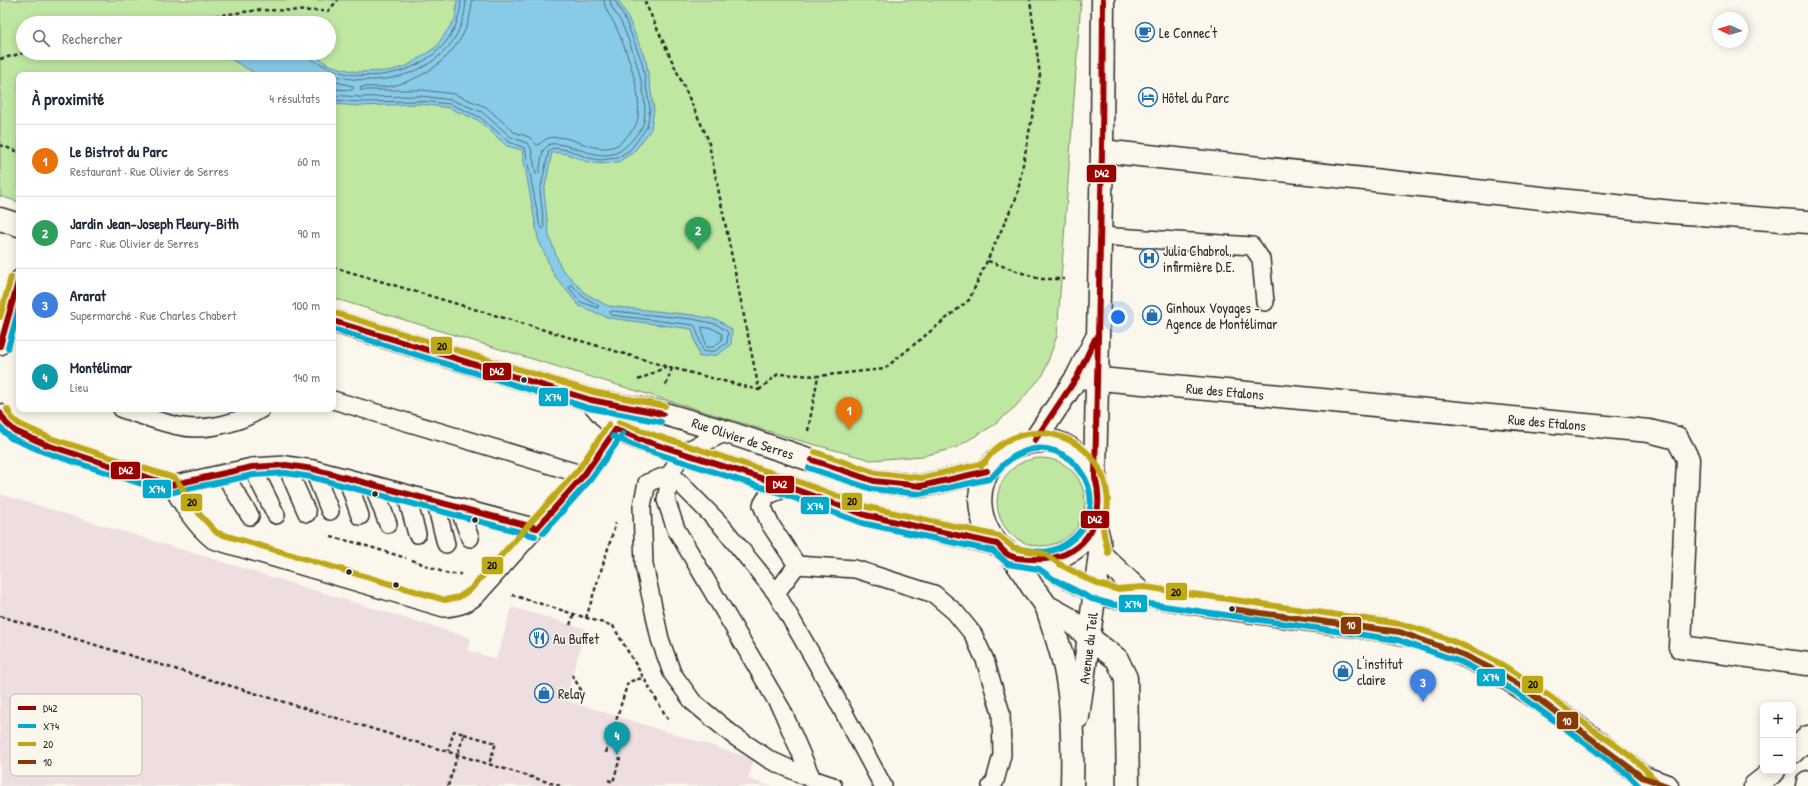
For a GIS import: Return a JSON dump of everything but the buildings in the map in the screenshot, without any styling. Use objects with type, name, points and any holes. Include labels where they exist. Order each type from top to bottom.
[{"type":"street","points":[[1042,561],[1064,556],[1082,543],[1095,524],[1099,508],[1099,492],[1095,477],[1088,379],[1099,331],[1103,0]]},
{"type":"street","points":[[1102,151],[1672,212],[1808,222]]},
{"type":"street","points":[[0,219],[16,224]]},
{"type":"street","name":"Rue Olivier de Serres","points":[[336,322],[591,400],[658,412],[727,432],[874,481],[921,486],[987,471]]},
{"type":"street","points":[[1035,440],[1088,379]]},
{"type":"street","name":"Rue des Etalons","points":[[1088,379],[1649,431],[1677,438],[1688,459],[1680,647],[1808,664]]},
{"type":"street","points":[[591,400],[616,429],[642,440],[789,487],[865,515],[1042,561],[1057,572],[1095,592],[1115,598],[1143,594],[1232,609],[1400,632],[1458,652],[1498,672],[1521,686],[1646,782],[1667,786]]},
{"type":"street","points":[[1004,550],[987,529],[981,514],[980,492],[987,471],[999,456],[1016,445],[1035,440],[1053,442],[1071,449],[1085,460],[1095,477]]},
{"type":"street","name":"Avenue du Teil","points":[[1073,747],[1085,676],[1088,637],[1100,554],[1099,540],[1095,524]]},
{"type":"street","name":"Avenue du Teil","points":[[1004,550],[1046,606],[1066,674],[1073,747],[1072,786]]},
{"type":"street","points":[[1100,554],[1143,594]]},
{"type":"street","points":[[1046,606],[1068,618],[1088,637],[1117,659],[1126,678],[1128,786]]},
{"type":"street","points":[[1796,749],[1808,737]]},
{"type":"street","points":[[1755,786],[1770,774]]},
{"type":"street","points":[[1807,786],[1808,782]]},
{"type":"lane","points":[[1101,236],[1252,246],[1261,259],[1265,302]]},
{"type":"lane","points":[[0,346],[16,291]]},
{"type":"lane","points":[[336,401],[584,475]]},
{"type":"lane","points":[[0,412],[6,423],[15,431],[47,445],[171,485],[252,467],[286,465],[313,469],[537,528]]},
{"type":"lane","points":[[132,412],[179,426],[195,428],[228,424],[247,418],[256,412]]},
{"type":"lane","points":[[171,485],[194,522],[212,540],[444,608],[458,608],[468,603],[584,475],[616,429]]},
{"type":"lane","points":[[727,432],[681,452],[670,474],[666,500],[676,529],[782,710],[812,780]]},
{"type":"lane","points":[[286,465],[307,513]]},
{"type":"lane","points":[[252,467],[276,516]]},
{"type":"lane","points":[[313,469],[330,511]]},
{"type":"lane","points":[[224,474],[250,516]]},
{"type":"lane","points":[[670,474],[721,525],[776,592],[828,683],[883,786]]},
{"type":"lane","points":[[670,474],[647,483],[642,506],[642,519],[644,565],[660,639],[672,673],[693,702],[734,736],[770,760],[812,780],[833,786]]},
{"type":"lane","points":[[347,478],[360,516]]},
{"type":"lane","points":[[373,485],[388,524]]},
{"type":"lane","points":[[789,487],[768,495],[762,505],[770,524],[797,565]]},
{"type":"lane","points":[[406,494],[417,534]]},
{"type":"lane","points":[[435,501],[446,544]]},
{"type":"lane","points":[[458,508],[470,538]]},
{"type":"lane","points":[[776,592],[797,565]]},
{"type":"lane","points":[[797,565],[855,569],[934,594],[955,612],[972,634],[985,660],[1001,713],[1002,755],[995,781],[991,786]]},
{"type":"path","points":[[213,16],[259,10],[328,11],[338,0]]},
{"type":"path","points":[[644,0],[708,139],[759,390]]},
{"type":"path","points":[[759,390],[778,374],[818,376],[884,369],[969,300],[1017,196],[1040,75],[1030,0]]},
{"type":"path","points":[[0,59],[16,55]]},
{"type":"path","points":[[0,145],[16,151]]},
{"type":"path","points":[[988,261],[1040,279],[1064,280]]},
{"type":"path","points":[[336,268],[672,368],[759,390]]},
{"type":"path","points":[[807,437],[818,376]]},
{"type":"path","points":[[570,625],[574,614]]},
{"type":"path","points":[[0,616],[561,786]]},
{"type":"path","points":[[572,675],[584,695]]},
{"type":"path","points":[[606,753],[628,682],[642,677]]},
{"type":"path","points":[[448,751],[454,731],[496,743],[489,764]]},
{"type":"path","points":[[448,786],[464,734]]},
{"type":"path","points":[[608,780],[613,782],[620,758]]},
{"type":"shaded area","points":[[0,494],[471,638],[467,650],[496,659],[512,607],[586,629],[565,700],[754,759],[748,779],[772,786],[0,786]]},
{"type":"green space","points":[[0,0],[1081,0],[1057,336],[1043,375],[1016,406],[994,425],[955,448],[923,456],[871,460],[794,439],[336,299],[336,72],[16,72],[16,201],[0,196]]},
{"type":"green space","points":[[1041,458],[1058,461],[1066,465],[1078,477],[1082,485],[1085,502],[1082,519],[1078,527],[1066,539],[1058,543],[1041,546],[1024,543],[1016,539],[1004,527],[1000,519],[997,502],[1000,485],[1004,477],[1016,465],[1024,461]]},
{"type":"water","points":[[457,0],[618,0],[628,17],[646,61],[654,110],[651,129],[634,152],[618,162],[600,164],[588,162],[567,154],[552,152],[544,192],[549,236],[561,268],[585,293],[608,306],[693,315],[718,320],[732,330],[731,345],[717,355],[699,357],[692,329],[609,318],[579,306],[554,275],[538,239],[522,150],[507,146],[478,120],[449,108],[421,104],[358,106],[336,104],[336,72],[253,72],[232,60],[321,60],[329,65],[357,72],[388,71],[407,66],[436,47],[455,19]]},
{"type":"transit line","name":"D42","points":[[616,429],[642,440],[789,487],[865,515],[997,544],[1007,554],[1016,558],[1050,558],[1065,554],[1078,547],[1094,524],[1098,510],[1098,494],[1095,477],[1102,151],[1103,0]]},
{"type":"transit line","name":"20","points":[[0,317],[11,277]]},
{"type":"transit line","name":"D42","points":[[0,346],[16,290]]},
{"type":"transit line","name":"20","points":[[336,313],[593,392],[665,406]]},
{"type":"transit line","name":"X74","points":[[8,348],[16,319]]},
{"type":"transit line","name":"D42","points":[[336,322],[591,400],[663,414]]},
{"type":"transit line","name":"X74","points":[[336,330],[589,408],[661,422]]},
{"type":"transit line","name":"D42","points":[[1035,440],[1077,377],[1095,339]]},
{"type":"transit line","name":"20","points":[[7,409],[12,418],[19,424],[50,438],[175,478],[201,516],[217,533],[445,600],[459,597],[471,589],[578,470],[609,424]]},
{"type":"transit line","name":"D42","points":[[0,413],[6,423],[15,431],[47,445],[171,485],[252,467],[286,465],[313,469],[537,528]]},
{"type":"transit line","name":"20","points":[[619,422],[645,432],[791,479],[867,507],[999,536],[1014,548],[1045,554],[1061,565],[1098,584],[1116,589],[1144,587],[1401,624],[1433,634],[1482,654],[1526,680],[1626,753],[1642,766],[1655,781]]},
{"type":"transit line","name":"X74","points":[[0,428],[11,438],[44,452],[169,493],[253,475],[286,473],[311,477],[535,536]]},
{"type":"transit line","name":"D42","points":[[537,528],[584,475],[616,429]]},
{"type":"transit line","name":"20","points":[[981,466],[1003,443],[1027,434],[1041,433],[1055,435],[1080,446],[1098,467],[1104,480],[1108,503],[1103,526],[1108,553]]},
{"type":"transit line","name":"X74","points":[[543,533],[590,480],[623,434]]},
{"type":"transit line","name":"X74","points":[[613,436],[640,448],[786,495],[862,523],[993,551],[1008,564],[1039,569],[1053,579],[1092,599],[1115,605],[1143,603],[1398,640],[1461,662],[1494,679],[1517,693],[1627,774],[1639,786]]},
{"type":"transit line","name":"X74","points":[[993,476],[1013,457],[1021,453],[1039,449],[1055,451],[1070,460],[1081,472],[1089,487],[1091,504],[1086,521],[1075,537],[1068,543],[1047,552],[1016,548]]},
{"type":"transit line","name":"20","points":[[815,452],[876,473],[921,478],[985,463]]},
{"type":"transit line","name":"D42","points":[[812,460],[874,481],[921,486],[987,471]]},
{"type":"transit line","name":"X74","points":[[809,468],[872,489],[920,494],[989,479]]},
{"type":"transit line","name":"10","points":[[1232,609],[1400,632],[1464,655],[1498,672],[1521,686],[1642,777],[1667,786]]},
{"type":"place","name":"Le Connec't","points":[[1145,32]]},
{"type":"place","name":"Hôtel du Parc","points":[[1148,97]]},
{"type":"place","name":"Jardin Jean-Joseph Fleury-Bith","points":[[698,250]]},
{"type":"place","name":"Julia Chabrol, infirmière D.E.","points":[[1149,258]]},
{"type":"place","name":"Ginhoux Voyages - Agence de Montélimar","points":[[1152,315]]},
{"type":"place","name":"Le Bistrot du Parc","points":[[849,430]]},
{"type":"place","name":"Au Buffet","points":[[539,638]]},
{"type":"place","name":"L'institut claire","points":[[1343,671]]},
{"type":"place","name":"Relay","points":[[544,693]]},
{"type":"place","name":"Ararat","points":[[1423,702]]},
{"type":"place","name":"Montélimar","points":[[617,755]]}]
